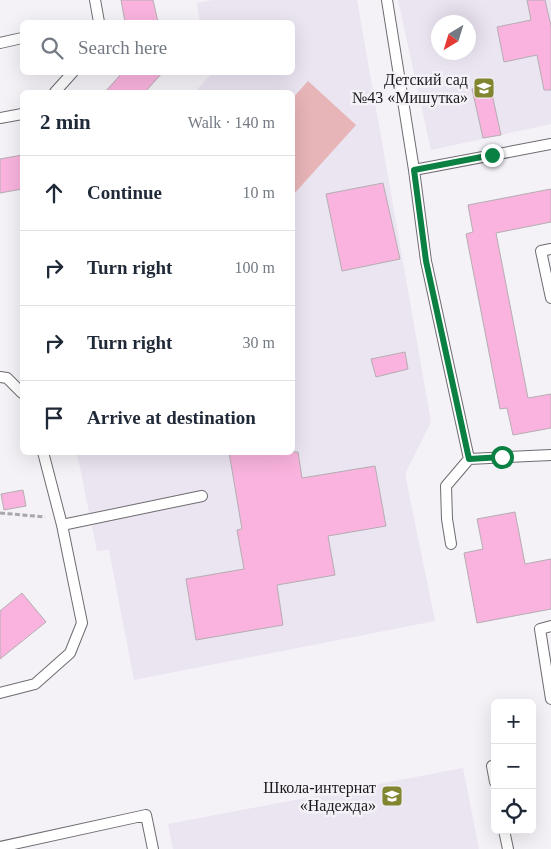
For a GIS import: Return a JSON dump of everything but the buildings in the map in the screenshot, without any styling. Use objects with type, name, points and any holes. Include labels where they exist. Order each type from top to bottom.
[{"type":"lane","points":[[95,0],[99,20]]},
{"type":"lane","points":[[387,0],[414,170],[426,261],[469,459]]},
{"type":"lane","points":[[0,43],[20,38]]},
{"type":"lane","points":[[57,90],[68,75]]},
{"type":"lane","points":[[0,118],[20,114]]},
{"type":"lane","points":[[414,170],[551,144]]},
{"type":"lane","points":[[551,249],[541,251],[551,298]]},
{"type":"lane","points":[[0,377],[7,378],[20,392]]},
{"type":"lane","points":[[0,693],[35,684],[70,654],[82,623],[61,521],[44,455]]},
{"type":"lane","points":[[452,544],[447,518],[446,486],[469,459],[551,455]]},
{"type":"lane","points":[[61,521],[202,496]]},
{"type":"lane","points":[[551,626],[540,629],[551,699]]},
{"type":"lane","points":[[0,848],[146,815],[153,849]]},
{"type":"lane","points":[[505,834],[508,849]]},
{"type":"path","points":[[0,513],[61,521]]},
{"type":"shaded area","points":[[212,0],[357,0],[431,422],[405,474],[435,621],[134,680],[109,550],[97,551],[77,455],[295,455],[295,90],[197,90],[210,75],[295,75],[295,20],[200,20],[197,3]]},
{"type":"shaded area","name":"Детский сад №43 «Мишутка»","points":[[398,0],[551,0],[551,124],[431,150]]},
{"type":"shaded area","points":[[308,81],[356,125],[295,193],[295,96]]},
{"type":"shaded area","name":"Школа-интернат «Надежда»","points":[[463,768],[479,849],[173,849],[168,824]]},
{"type":"place","name":"Детский сад №43 «Мишутка»","points":[[484,88]]},
{"type":"place","name":"Школа-интернат «Надежда»","points":[[392,796]]},
{"type":"route","points":[[492,155],[414,170],[426,261],[469,459],[502,457]]}]
